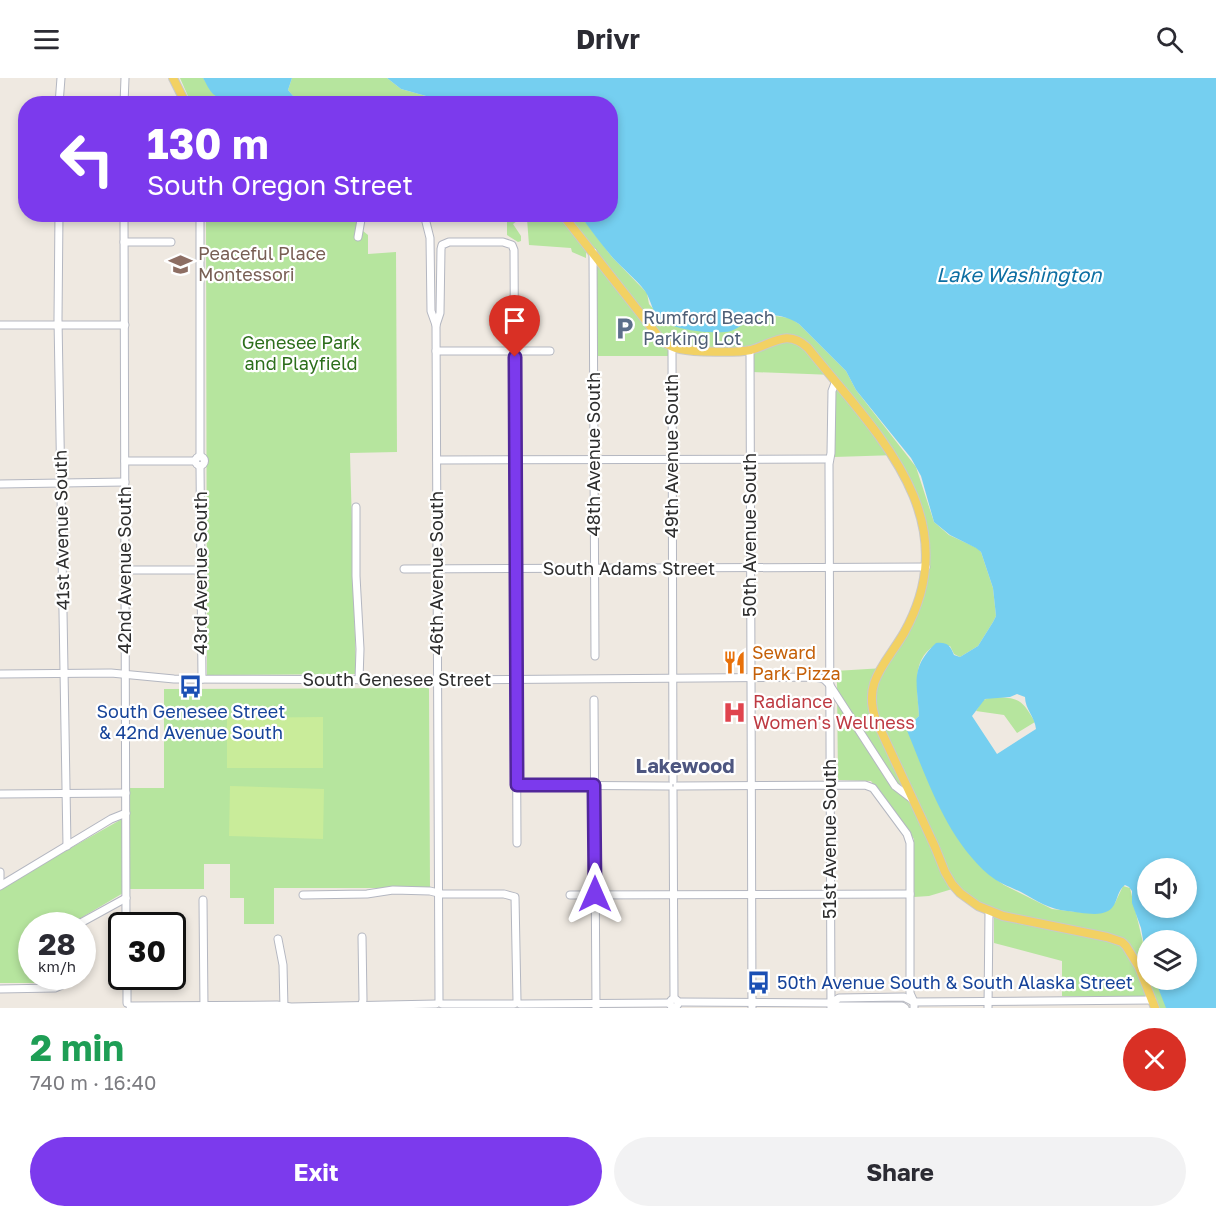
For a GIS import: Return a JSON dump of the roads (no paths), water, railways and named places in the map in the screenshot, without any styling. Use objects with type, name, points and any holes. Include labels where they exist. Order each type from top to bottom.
[{"type":"main road","points":[[173,78],[182,96]]},
{"type":"main road","points":[[569,222],[655,334],[672,347],[691,351],[750,350],[774,339],[795,340],[808,348],[886,443],[905,476],[922,520],[926,567],[922,588],[911,619],[874,679],[871,693],[872,710],[952,884],[968,900],[989,912],[1122,942],[1138,967],[1154,1004]]},
{"type":"street","points":[[60,96],[61,78]]},
{"type":"street","points":[[124,96],[125,78]]},
{"type":"street","name":"41st Avenue South","points":[[59,222],[64,794],[67,846]]},
{"type":"street","name":"42nd Avenue South","points":[[124,222],[126,912]]},
{"type":"street","name":"43rd Avenue South","points":[[200,222],[198,461],[202,679]]},
{"type":"street","points":[[358,237],[361,222]]},
{"type":"street","name":"46th Avenue South","points":[[426,222],[430,238],[430,311],[436,325]]},
{"type":"street","points":[[124,242],[171,242]]},
{"type":"street","name":"46th Avenue South","points":[[439,1005],[436,325],[440,313],[442,245],[449,242],[503,242],[512,245],[514,250],[515,351]]},
{"type":"street","name":"48th Avenue South","points":[[593,252],[595,656]]},
{"type":"street","points":[[0,325],[125,325]]},
{"type":"street","name":"49th Avenue South","points":[[672,347],[674,1004]]},
{"type":"street","name":"50th Avenue South","points":[[750,350],[752,1005]]},
{"type":"street","points":[[436,351],[550,351]]},
{"type":"street","points":[[515,351],[517,843]]},
{"type":"street","name":"51st Avenue South","points":[[831,1006],[829,459],[832,391],[836,383]]},
{"type":"street","points":[[437,460],[829,459]]},
{"type":"street","points":[[125,461],[198,461]]},
{"type":"street","points":[[0,484],[125,482]]},
{"type":"street","points":[[356,507],[356,576],[360,650],[358,680]]},
{"type":"street","name":"South Adams Street","points":[[404,569],[926,567]]},
{"type":"street","points":[[126,570],[201,570]]},
{"type":"street","name":"South Genesee Street","points":[[0,674],[63,673],[202,679],[358,680],[810,676],[824,679],[829,684]]},
{"type":"street","points":[[829,684],[895,786],[912,799]]},
{"type":"street","points":[[594,700],[596,1006]]},
{"type":"street","points":[[517,785],[870,786],[909,838],[910,993],[914,1005]]},
{"type":"street","points":[[0,794],[126,793]]},
{"type":"street","points":[[0,886],[111,819],[126,813]]},
{"type":"street","points":[[0,872],[0,886]]},
{"type":"street","points":[[303,895],[367,894],[393,890],[430,891],[439,894],[504,894],[514,897],[517,1005]]},
{"type":"street","points":[[570,895],[910,894]]},
{"type":"street","points":[[96,914],[126,898]]},
{"type":"street","points":[[203,900],[204,1007]]},
{"type":"street","points":[[988,1004],[989,912]]},
{"type":"street","points":[[361,1007],[362,937]]},
{"type":"street","points":[[278,939],[283,965],[284,1007]]},
{"type":"street","points":[[0,989],[18,989]]},
{"type":"street","points":[[127,990],[128,1006],[361,1007],[674,1004],[902,1006],[905,1008]]},
{"type":"street","points":[[831,1006],[839,998],[904,997],[914,1005],[1154,1004]]},
{"type":"water","points":[[203,78],[292,78],[288,90],[293,96],[216,96]]},
{"type":"water","name":"Lake Washington","points":[[387,78],[1216,78],[1216,1008],[1166,1008],[1159,990],[1197,990],[1197,930],[1141,930],[1137,918],[1197,918],[1197,858],[1137,858],[1137,917],[1132,903],[1132,891],[1125,885],[1111,909],[1104,913],[1088,914],[1054,908],[993,878],[974,860],[949,826],[906,728],[919,716],[917,676],[922,660],[928,652],[936,643],[943,643],[954,655],[960,657],[978,646],[996,616],[993,588],[981,552],[950,535],[934,522],[921,476],[911,458],[856,390],[846,371],[799,324],[788,318],[770,315],[748,321],[731,331],[707,332],[670,325],[657,315],[645,291],[613,258],[585,222],[618,222],[618,96],[426,96],[401,89]],"holes":[[[1017,694],[1025,697],[1036,729],[997,754],[972,716],[985,699],[1010,697]]]},
{"type":"place","name":"Peaceful Place Montessori","points":[[180,264]]},
{"type":"place","name":"Rumford Beach Parking Lot","points":[[625,328]]},
{"type":"place","name":"Seward Park Pizza","points":[[734,663]]},
{"type":"place","name":"South Genesee Street & 42nd Avenue South","points":[[191,686]]},
{"type":"place","name":"Radiance Women's Wellness","points":[[735,712]]},
{"type":"place","name":"50th Avenue South & South Alaska Street","points":[[759,983]]},
{"type":"district","name":"Lakewood","points":[[685,766]]},
{"type":"park label","name":"Genesee Park and Playfield","points":[[301,353]]}]
